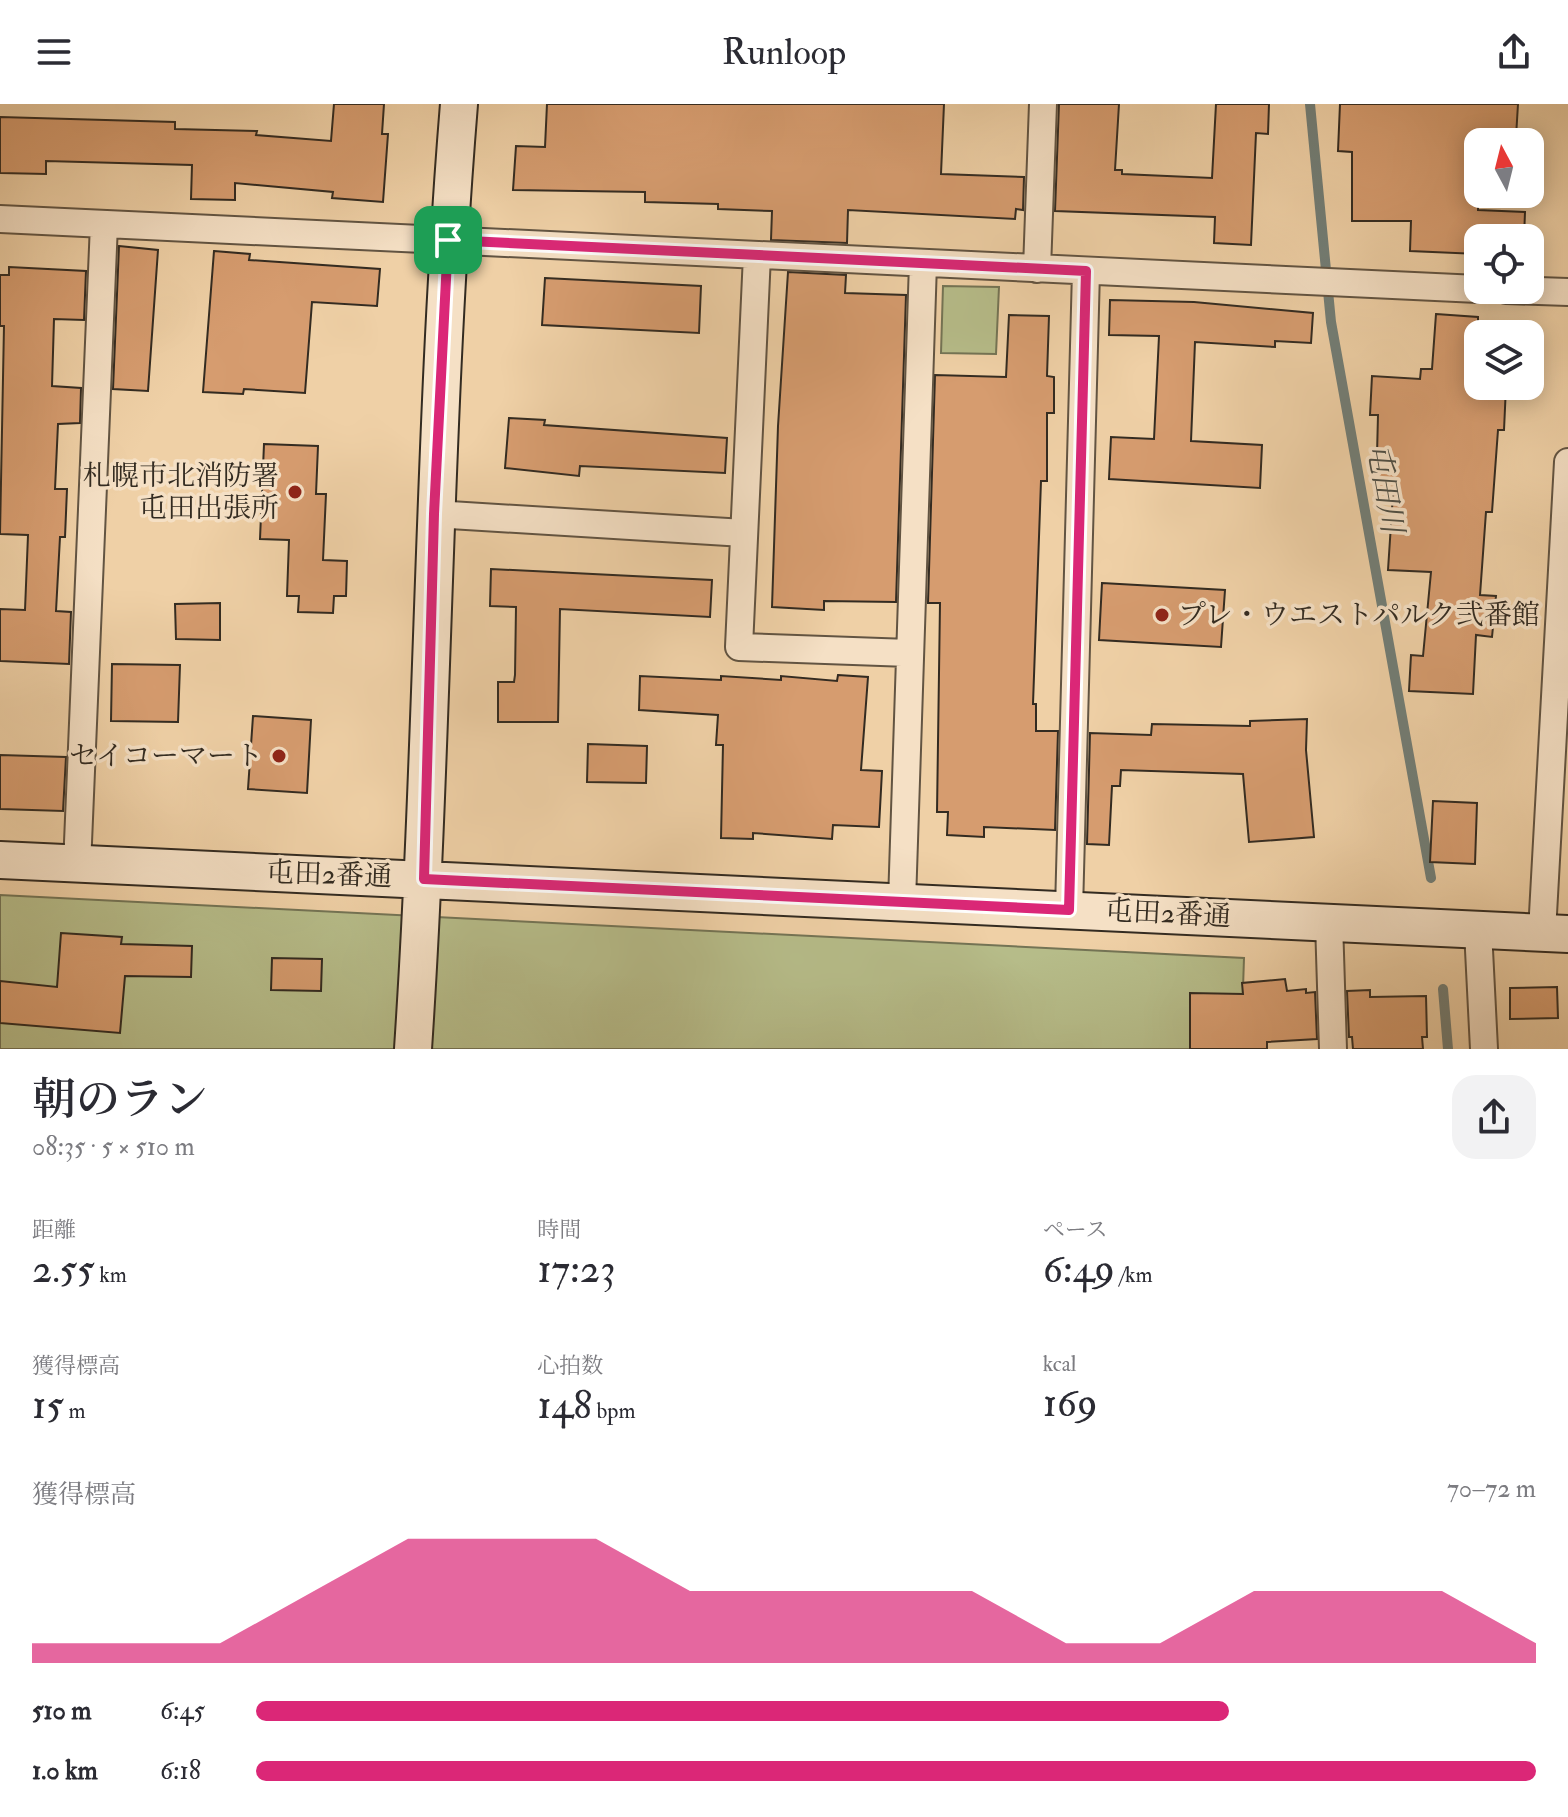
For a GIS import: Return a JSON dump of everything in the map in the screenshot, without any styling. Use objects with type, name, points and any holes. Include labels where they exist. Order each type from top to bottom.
[{"type":"street","points":[[413,1049],[424,879],[434,514],[448,240],[459,104]]},
{"type":"street","points":[[1037,269],[1043,104]]},
{"type":"street","points":[[0,219],[1464,288]]},
{"type":"street","points":[[77,866],[104,224]]},
{"type":"street","points":[[757,255],[739,647],[909,653]]},
{"type":"street","points":[[902,902],[923,263]]},
{"type":"street","points":[[1069,910],[1086,271]]},
{"type":"street","points":[[1544,291],[1568,292]]},
{"type":"street","points":[[1555,933],[1568,462]]},
{"type":"street","points":[[434,514],[744,533]]},
{"type":"street","name":"屯田2番通","points":[[0,860],[1555,933]]},
{"type":"street","points":[[1329,922],[1333,1049]]},
{"type":"street","points":[[1478,930],[1484,1049]]},
{"type":"green space","points":[[943,286],[999,287],[996,354],[941,353]]},
{"type":"green space","points":[[0,895],[1244,958],[1241,1049],[0,1049]]},
{"type":"building","points":[[334,104],[384,104],[382,134],[388,134],[383,202],[332,198],[333,192],[235,183],[235,200],[191,199],[192,165],[46,161],[46,174],[0,173],[0,117],[175,122],[175,129],[257,131],[256,135],[331,141]]},
{"type":"building","points":[[547,104],[944,104],[941,174],[1024,177],[1023,210],[1016,209],[1015,219],[848,210],[847,243],[771,240],[772,211],[718,209],[718,204],[645,202],[645,192],[513,190],[516,146],[545,147]]},
{"type":"building","points":[[1059,104],[1119,104],[1115,170],[1122,170],[1122,174],[1212,178],[1216,104],[1269,104],[1268,134],[1256,133],[1251,245],[1214,243],[1215,217],[1055,211]]},
{"type":"building","points":[[1340,104],[1518,104],[1517,128],[1464,128],[1464,208],[1525,212],[1525,224],[1464,224],[1464,253],[1410,251],[1411,221],[1352,221],[1352,152],[1338,151]]},
{"type":"building","points":[[119,246],[158,250],[148,391],[113,389]]},
{"type":"building","points":[[214,251],[250,254],[249,260],[380,269],[377,306],[312,302],[305,393],[244,389],[243,394],[203,392]]},
{"type":"building","points":[[9,267],[86,271],[84,320],[54,319],[52,386],[81,388],[80,423],[58,424],[55,489],[67,489],[65,537],[60,537],[56,611],[71,612],[69,664],[0,661],[0,609],[25,610],[28,535],[0,534],[4,326],[0,326],[0,275],[9,275]]},
{"type":"building","points":[[788,272],[846,275],[845,293],[906,295],[896,602],[824,601],[824,610],[772,607],[778,426]]},
{"type":"building","points":[[545,278],[701,286],[699,333],[542,325]]},
{"type":"building","points":[[1110,300],[1194,302],[1313,313],[1311,343],[1275,341],[1275,347],[1195,342],[1191,441],[1262,445],[1260,488],[1109,479],[1111,437],[1154,439],[1159,336],[1109,335]]},
{"type":"building","points":[[1436,314],[1478,317],[1478,320],[1464,320],[1464,400],[1505,400],[1504,430],[1498,430],[1492,512],[1486,512],[1480,595],[1496,596],[1492,637],[1476,635],[1473,694],[1409,691],[1411,655],[1423,656],[1431,572],[1388,570],[1393,494],[1376,494],[1378,415],[1370,415],[1372,376],[1420,379],[1421,369],[1432,369]]},
{"type":"building","points":[[1009,315],[1049,316],[1047,376],[1054,377],[1054,413],[1047,413],[1047,481],[1041,481],[1033,704],[1036,704],[1036,731],[1058,731],[1055,830],[984,827],[984,837],[947,835],[948,812],[937,812],[940,603],[928,603],[935,375],[1006,377]]},
{"type":"building","points":[[509,418],[545,420],[544,425],[727,438],[725,473],[580,466],[579,476],[505,468]]},
{"type":"building","points":[[264,444],[318,446],[316,494],[326,494],[323,560],[347,561],[346,596],[334,596],[333,613],[298,612],[299,596],[287,596],[289,540],[260,539]]},
{"type":"building","points":[[491,569],[712,580],[710,617],[560,609],[558,722],[498,722],[498,682],[514,682],[516,607],[490,606]]},
{"type":"building","name":"プレ・ウエストパルク弐番館","points":[[1102,583],[1225,590],[1221,647],[1099,640]]},
{"type":"building","points":[[220,603],[220,640],[176,639],[175,604]]},
{"type":"building","points":[[112,664],[180,665],[178,722],[111,721]]},
{"type":"building","points":[[838,675],[868,677],[861,770],[882,771],[879,827],[833,825],[832,839],[753,833],[753,839],[721,838],[723,745],[716,745],[718,715],[639,710],[640,676],[781,680],[781,676],[837,681]]},
{"type":"building","points":[[253,716],[311,720],[307,793],[248,789]]},
{"type":"building","points":[[1307,719],[1306,750],[1314,837],[1249,842],[1243,774],[1121,770],[1120,786],[1112,786],[1109,845],[1087,844],[1090,733],[1151,735],[1152,724],[1250,726],[1250,721]]},
{"type":"building","points":[[588,744],[647,746],[646,783],[587,782]]},
{"type":"building","points":[[0,755],[66,757],[63,811],[0,809]]},
{"type":"building","points":[[1433,801],[1477,803],[1475,864],[1430,862]]},
{"type":"building","points":[[61,933],[122,937],[121,944],[192,946],[191,977],[125,976],[120,1033],[0,1023],[0,981],[57,987]]},
{"type":"building","points":[[272,958],[322,959],[321,991],[271,990]]},
{"type":"building","points":[[1285,979],[1287,991],[1306,989],[1306,993],[1315,992],[1317,1039],[1267,1042],[1267,1049],[1190,1049],[1190,993],[1243,994],[1242,983]]},
{"type":"building","points":[[1557,987],[1558,1018],[1510,1019],[1510,988]]},
{"type":"building","points":[[1370,990],[1370,997],[1426,996],[1427,1037],[1422,1037],[1423,1049],[1353,1049],[1352,1037],[1349,1037],[1347,991]]},
{"type":"waterway","name":"屯田川","points":[[1310,104],[1331,322],[1431,878]]},
{"type":"waterway","name":"屯田川","points":[[1443,989],[1448,1049]]},
{"type":"place","name":"札幌市北消防署 屯田出張所","points":[[295,492]]},
{"type":"place","name":"プレ・ウエストパルク弐番館","points":[[1162,615]]},
{"type":"place","name":"セイコーマート","points":[[279,756]]},
{"type":"route","points":[[448,240],[1086,271],[1069,910],[424,879],[434,514],[448,240]]}]
